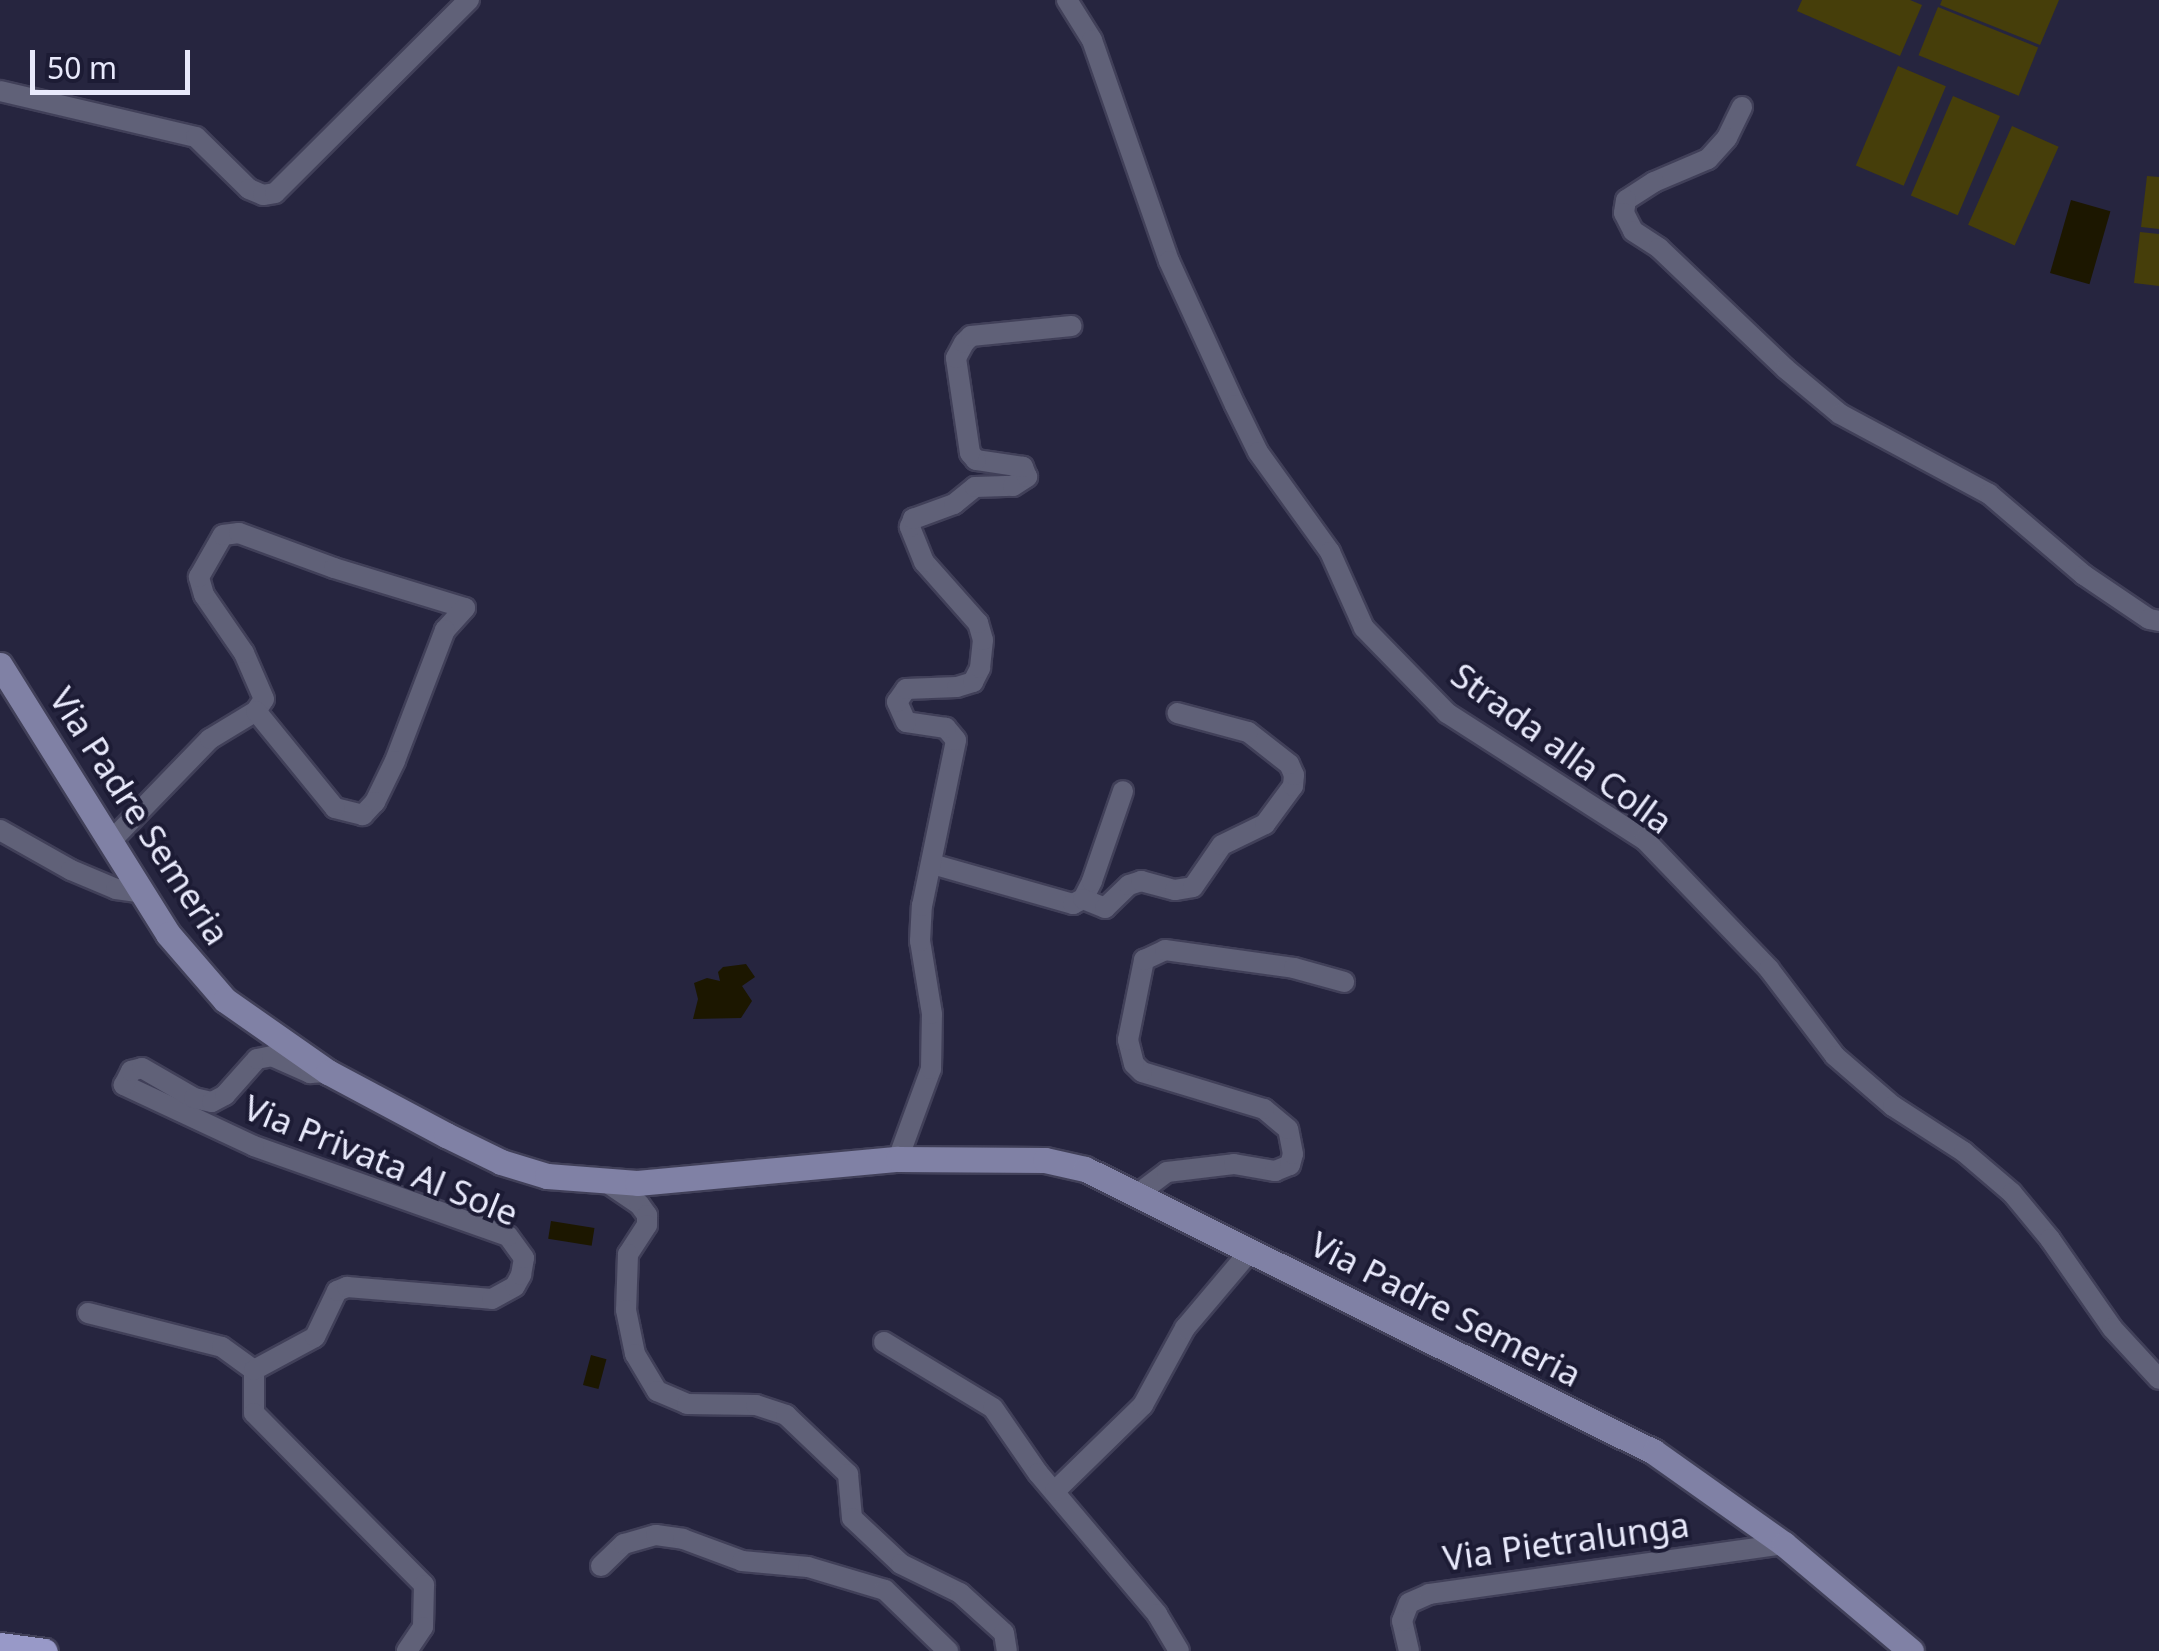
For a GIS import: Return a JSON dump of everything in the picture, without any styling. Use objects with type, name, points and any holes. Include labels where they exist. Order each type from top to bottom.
[{"type":"main road","name":"Via Padre Semeria","points":[[0,664],[168,934],[225,1000],[328,1072],[501,1162],[547,1176],[678,1181],[898,1159],[1045,1160],[1085,1168],[1654,1452],[1784,1544],[1910,1651]]},
{"type":"main road","points":[[0,1644],[45,1651]]},
{"type":"street","points":[[0,91],[196,137],[249,189],[263,195],[275,193],[469,0]]},
{"type":"street","name":"Strada alla Colla","points":[[1067,0],[1092,40],[1169,262],[1234,405],[1258,452],[1330,552],[1364,628],[1447,713],[1644,840],[1769,969],[1845,1065],[1893,1106],[1964,1152],[2012,1193],[2050,1239],[2112,1328],[2159,1379]]},
{"type":"street","points":[[1742,107],[1728,138],[1708,160],[1654,182],[1626,200],[1624,213],[1634,230],[1659,248],[1786,369],[1840,414],[1989,494],[2084,574],[2149,619],[2159,621]]},
{"type":"street","points":[[898,1159],[931,1070],[932,1014],[920,941],[922,906],[956,740],[946,728],[906,722],[896,702],[906,689],[957,687],[972,682],[980,668],[983,640],[978,624],[924,562],[910,527],[913,519],[954,504],[975,487],[1013,486],[1027,476],[1023,467],[976,460],[970,453],[956,358],[964,342],[970,336],[1072,326]]},
{"type":"street","points":[[110,841],[210,740],[256,711],[264,700],[264,690],[204,594],[200,578],[222,535],[239,533],[334,568],[466,608],[445,630],[396,761],[375,802],[363,815],[335,808],[256,711]]},
{"type":"street","points":[[1083,899],[1093,907],[1104,908],[1129,885],[1140,881],[1175,890],[1193,887],[1222,845],[1260,828],[1293,786],[1294,774],[1289,764],[1248,732],[1178,713]]},
{"type":"street","points":[[932,864],[1073,904],[1083,899],[1123,791]]},
{"type":"street","points":[[0,830],[71,870],[116,889],[143,893]]},
{"type":"street","points":[[1139,1193],[1167,1172],[1234,1164],[1275,1171],[1290,1165],[1293,1154],[1288,1130],[1264,1110],[1142,1072],[1134,1064],[1128,1040],[1144,960],[1165,950],[1294,968],[1344,982]]},
{"type":"street","name":"Via Privata Al Sole","points":[[254,1370],[316,1337],[337,1290],[492,1299],[515,1286],[524,1258],[508,1236],[254,1146],[124,1086],[131,1071],[142,1068],[194,1098],[212,1102],[225,1095],[257,1059],[272,1056],[310,1073],[328,1072]]},
{"type":"street","points":[[605,1180],[639,1204],[648,1220],[628,1254],[626,1310],[635,1354],[657,1391],[686,1404],[756,1405],[786,1414],[848,1474],[852,1518],[901,1564],[960,1593],[1004,1633],[1007,1651]]},
{"type":"street","points":[[1055,1491],[1143,1405],[1186,1328],[1251,1250]]},
{"type":"street","points":[[88,1313],[222,1347],[254,1370],[251,1399],[264,1426],[424,1586],[423,1627],[407,1651]]},
{"type":"street","points":[[884,1342],[993,1408],[1156,1614],[1180,1651]]},
{"type":"street","points":[[601,1566],[624,1544],[656,1536],[683,1539],[742,1560],[808,1568],[885,1590],[948,1651]]},
{"type":"street","name":"Via Pietralunga","points":[[1409,1651],[1402,1621],[1409,1603],[1429,1594],[1784,1544]]},
{"type":"shaded area","points":[[1802,0],[1910,0],[1922,5],[1900,56],[1797,11]]},
{"type":"shaded area","points":[[1942,0],[2059,0],[2040,45],[1940,5]]},
{"type":"shaded area","points":[[1938,7],[2038,47],[2019,96],[1919,55]]},
{"type":"shaded area","points":[[1898,66],[1946,86],[1904,186],[1856,165]]},
{"type":"shaded area","points":[[1953,96],[2000,116],[1958,215],[1911,195]]},
{"type":"shaded area","points":[[2012,126],[2059,147],[2015,245],[1968,225]]},
{"type":"shaded area","points":[[2147,176],[2159,177],[2159,229],[2141,227]]},
{"type":"shaded area","points":[[2071,200],[2110,211],[2089,284],[2050,273]]},
{"type":"shaded area","points":[[2140,232],[2159,234],[2159,286],[2134,283]]},
{"type":"shaded area","points":[[746,964],[755,977],[742,986],[752,1001],[741,1018],[693,1019],[698,999],[694,983],[707,978],[720,981],[718,972],[723,967]]},
{"type":"shaded area","points":[[551,1221],[594,1228],[592,1246],[548,1239]]},
{"type":"shaded area","points":[[591,1355],[606,1359],[598,1389],[583,1385]]}]
